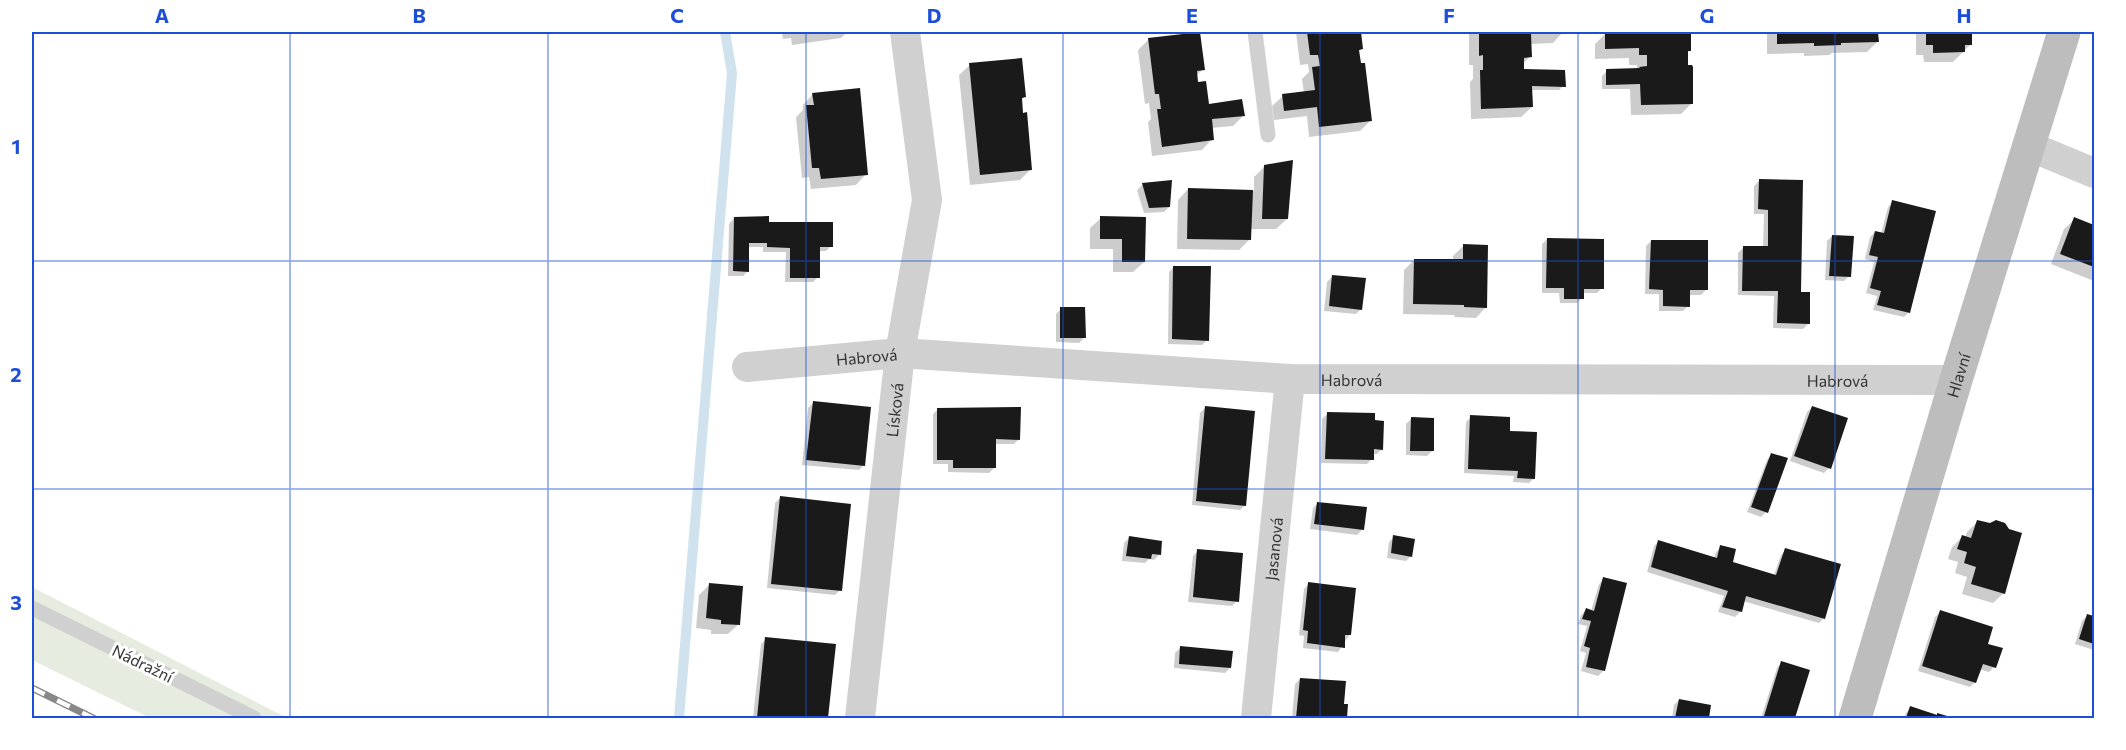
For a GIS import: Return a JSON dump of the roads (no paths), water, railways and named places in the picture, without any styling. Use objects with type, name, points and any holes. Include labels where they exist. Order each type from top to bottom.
[{"type":"street","name":"Lísková","points":[[860,718],[900,353],[927,200],[905,32]]},
{"type":"street","name":"Hlavní","points":[[1855,718],[2064,32]]},
{"type":"street","points":[[2029,146],[2094,173]]},
{"type":"street","name":"Habrová","points":[[747,367],[900,353],[1290,379],[1956,381]]},
{"type":"street","name":"Jasanová","points":[[1256,718],[1290,379]]},
{"type":"lane","points":[[1255,32],[1269,135]]},
{"type":"lane","name":"Nádražní","points":[[32,608],[255,718]]},
{"type":"waterway","points":[[679,718],[732,73],[725,32]]},
{"type":"railway","points":[[32,688],[93,718]]}]
